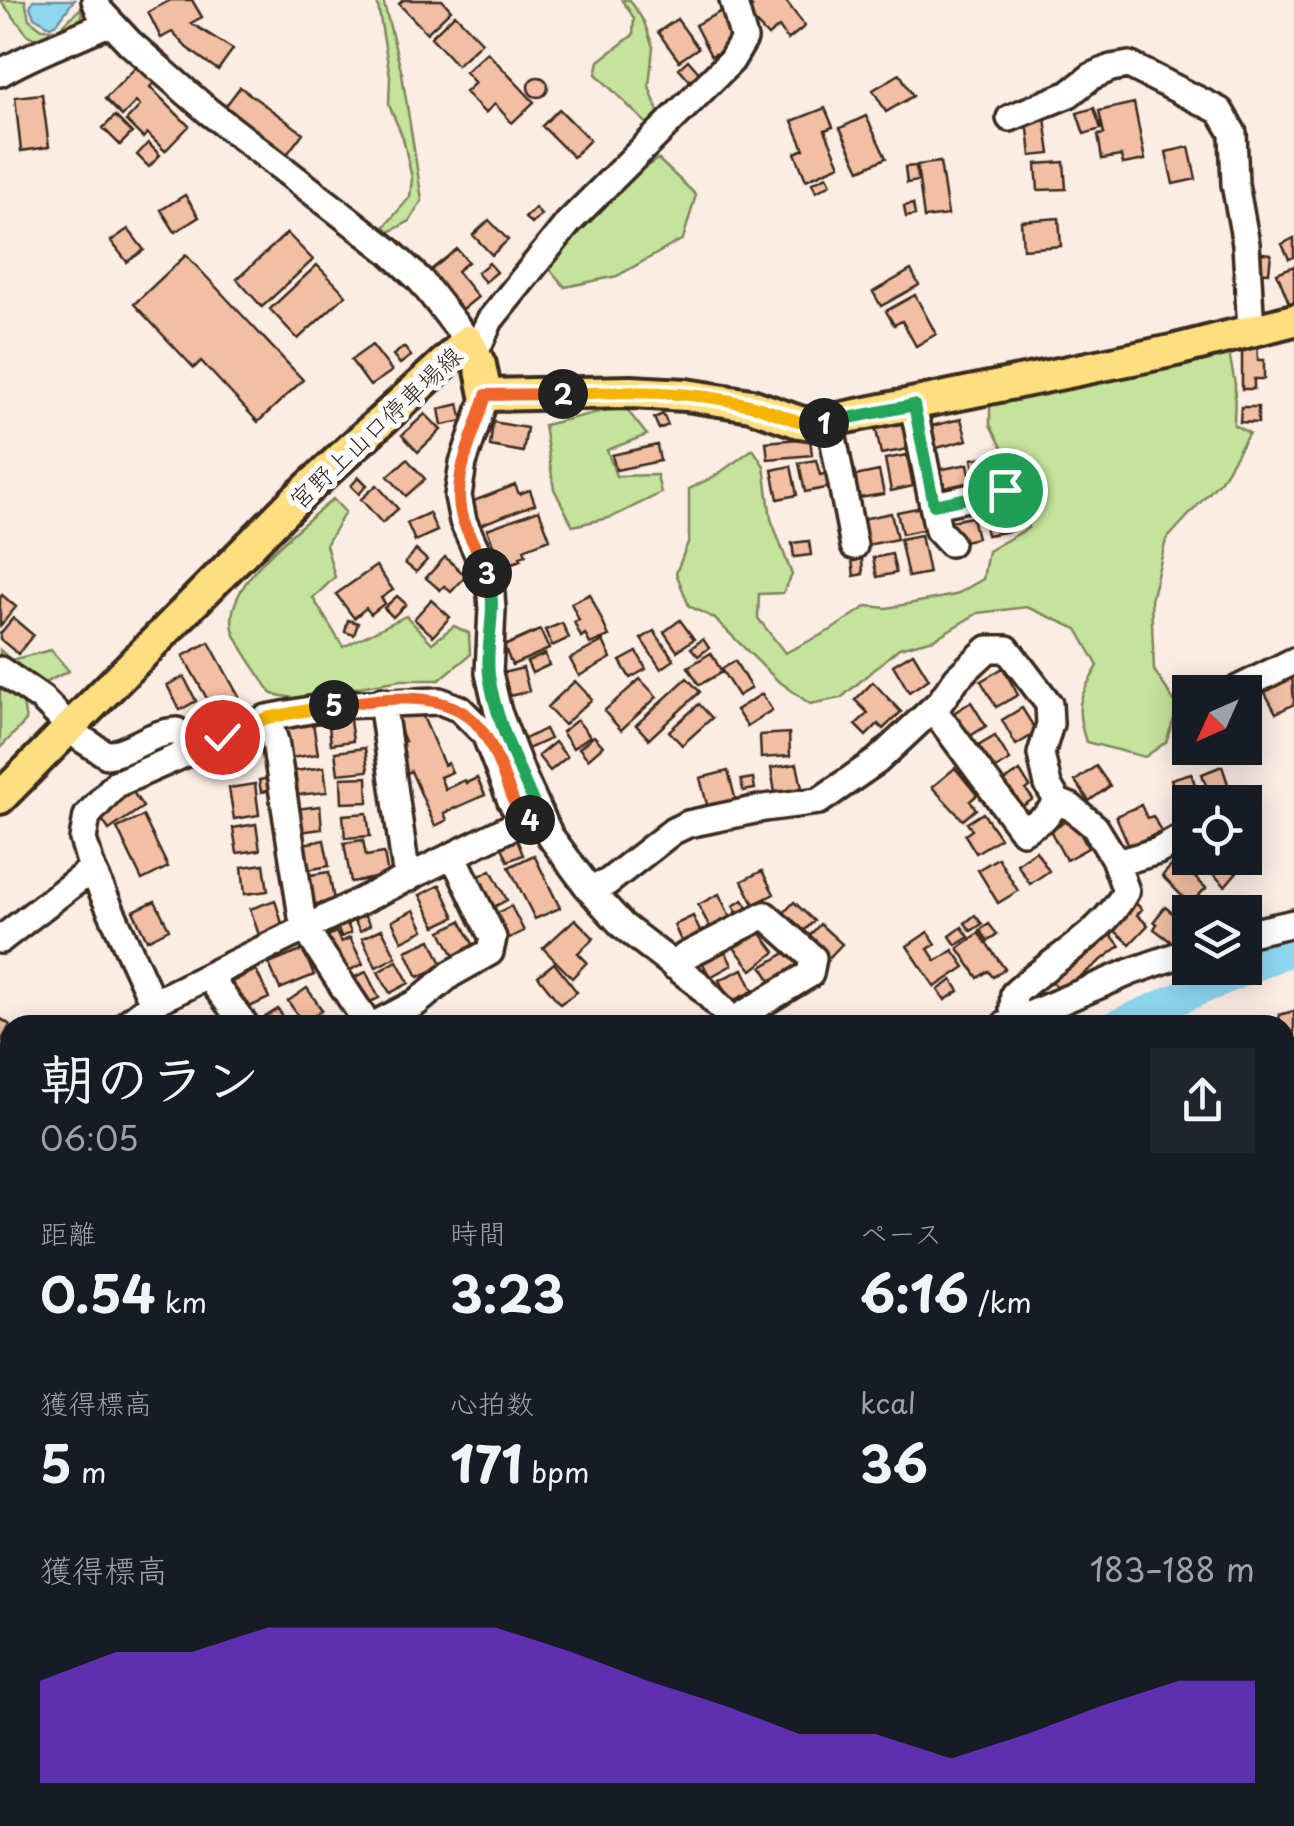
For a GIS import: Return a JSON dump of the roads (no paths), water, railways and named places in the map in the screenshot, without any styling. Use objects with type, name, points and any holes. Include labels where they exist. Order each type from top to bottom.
[{"type":"main road","name":"宮野上山口停車場線","points":[[0,798],[294,501],[471,347],[486,395],[686,395],[751,405],[798,422],[830,422],[1176,350],[1294,320]]},
{"type":"street","points":[[0,73],[30,55],[66,43],[102,11],[208,111],[389,251],[421,281],[471,347],[570,222],[730,62],[744,39],[733,0]]},
{"type":"street","points":[[1010,118],[1069,94],[1092,76],[1129,65],[1220,111],[1234,134],[1235,184],[1246,244],[1251,330]]},
{"type":"street","points":[[486,395],[463,463],[458,496],[463,520],[490,581],[488,672],[532,819]]},
{"type":"street","points":[[914,405],[938,530],[950,543]]},
{"type":"street","points":[[830,422],[854,546]]},
{"type":"street","points":[[934,505],[1005,490]]},
{"type":"street","points":[[590,890],[608,882],[674,830],[688,824],[764,808],[819,802],[878,761],[988,650],[1007,649],[1048,704],[1050,724],[1041,754],[1048,785],[1058,802],[1071,807],[1096,828],[1116,863],[1126,891],[1118,906],[1014,994],[1013,1015]]},
{"type":"street","points":[[1262,677],[1294,662]]},
{"type":"street","points":[[0,670],[42,699],[96,750],[108,756],[160,732],[176,730],[197,747]]},
{"type":"street","points":[[382,701],[409,878]]},
{"type":"street","points":[[153,1004],[92,869],[83,839],[87,816],[116,784],[267,718],[337,704],[440,701],[460,708],[485,734],[511,801],[532,819],[622,926],[674,966],[727,1015]]},
{"type":"street","points":[[932,708],[1024,831],[1044,818],[1058,802]]},
{"type":"street","points":[[267,718],[275,742],[291,859],[307,928],[362,1015]]},
{"type":"street","points":[[138,1015],[153,1004],[532,819]]},
{"type":"street","points":[[1116,863],[1172,843]]},
{"type":"street","points":[[393,1015],[490,952],[493,938],[454,857]]},
{"type":"street","points":[[0,940],[92,869]]},
{"type":"street","points":[[674,966],[685,956],[765,915],[813,958],[810,974],[748,1015]]},
{"type":"street","points":[[1262,930],[1294,923]]},
{"type":"street","points":[[1028,1015],[1172,957]]},
{"type":"street","points":[[212,976],[238,1015]]},
{"type":"water","points":[[33,0],[74,0],[58,22],[50,26],[34,17],[30,7]]},
{"type":"waterway","points":[[1141,1015],[1294,948]]}]
